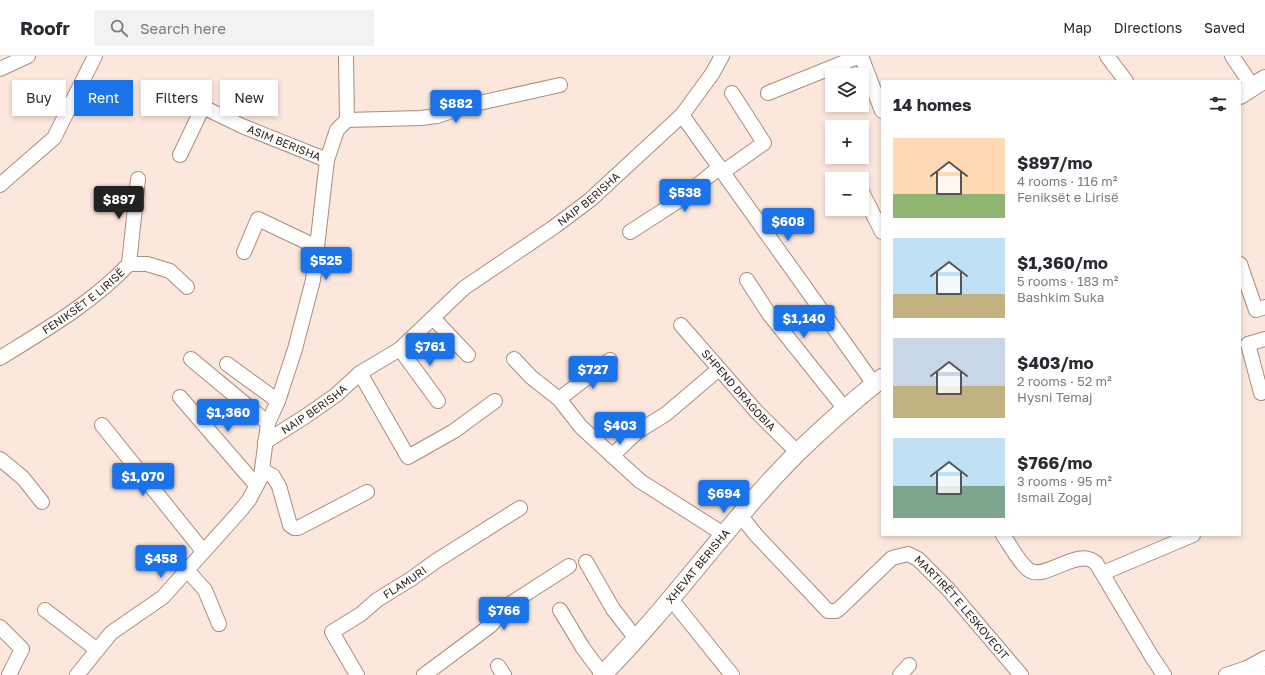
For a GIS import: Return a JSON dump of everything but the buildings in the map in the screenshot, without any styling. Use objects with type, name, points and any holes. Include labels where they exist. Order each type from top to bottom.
[{"type":"street","points":[[0,69],[28,56]]},
{"type":"street","points":[[0,185],[54,138],[95,56]]},
{"type":"street","points":[[346,56],[347,120],[421,118],[437,116],[470,105],[560,85]]},
{"type":"street","name":"NAIP BERISHA","points":[[265,442],[336,395],[360,373],[400,349],[464,288],[542,236],[590,200],[682,115],[712,74],[722,56]]},
{"type":"street","points":[[768,93],[860,56],[881,108]]},
{"type":"street","points":[[1107,56],[1125,80]]},
{"type":"street","points":[[1232,56],[1253,87]]},
{"type":"street","points":[[630,232],[764,143],[732,94]]},
{"type":"street","name":"ASIM BERISHA","points":[[180,155],[203,107],[242,126],[327,160]]},
{"type":"street","points":[[682,115],[826,319],[878,381]]},
{"type":"street","name":"ASIM BERISHA","points":[[77,675],[96,649],[112,633],[163,596],[240,511],[249,500],[261,477],[268,423],[278,401],[295,349],[313,280],[327,160],[337,130],[347,120]]},
{"type":"street","points":[[129,264],[138,180]]},
{"type":"street","points":[[869,206],[881,230]]},
{"type":"street","points":[[244,252],[258,219],[317,247]]},
{"type":"street","name":"FENIKSËT E LIRISË","points":[[0,358],[80,306],[114,281],[129,264],[147,264],[170,270],[187,287]]},
{"type":"street","points":[[1241,267],[1256,310],[1265,307]]},
{"type":"street","points":[[746,280],[769,314],[845,410]]},
{"type":"street","points":[[433,318],[468,355]]},
{"type":"street","name":"SHPEND DRAGOBIA","points":[[681,325],[756,411],[798,453]]},
{"type":"street","points":[[1261,393],[1248,344],[1265,339]]},
{"type":"street","points":[[400,349],[438,401]]},
{"type":"street","points":[[191,359],[268,423]]},
{"type":"street","points":[[514,360],[559,399],[581,427],[651,489],[725,535]]},
{"type":"street","points":[[559,399],[610,360]]},
{"type":"street","points":[[227,364],[278,401]]},
{"type":"street","points":[[612,456],[637,432],[666,414],[719,369]]},
{"type":"street","points":[[360,373],[408,457],[454,431],[495,401]]},
{"type":"street","name":"XHEVAT BERISHA","points":[[603,675],[637,640],[741,516],[798,453],[878,381]]},
{"type":"street","points":[[180,397],[256,485]]},
{"type":"street","points":[[102,426],[203,551]]},
{"type":"street","points":[[0,459],[23,478],[42,502]]},
{"type":"street","points":[[262,470],[273,476],[279,486],[290,525],[294,528],[298,528],[367,492]]},
{"type":"street","name":"FLAMURI","points":[[356,675],[332,632],[361,614],[376,600],[411,580],[436,561],[520,508]]},
{"type":"street","name":"MARTIRËT E LESKOVECIT","points":[[741,516],[787,569],[828,611],[839,609],[892,558],[903,554],[913,555],[948,589],[1021,675]]},
{"type":"street","points":[[1005,536],[1029,571],[1036,573],[1077,559],[1088,558],[1096,563],[1164,675]]},
{"type":"street","points":[[1103,573],[1192,536]]},
{"type":"street","points":[[586,562],[613,609],[637,640]]},
{"type":"street","points":[[424,675],[490,626],[510,604],[569,566]]},
{"type":"street","points":[[187,570],[205,590],[219,624]]},
{"type":"street","points":[[671,599],[732,675]]},
{"type":"street","points":[[45,610],[96,649]]},
{"type":"street","points":[[560,610],[583,648],[603,675]]},
{"type":"street","points":[[0,627],[22,649],[9,675]]},
{"type":"street","points":[[1226,675],[1247,668],[1265,658]]},
{"type":"street","points":[[1247,668],[1265,674]]}]
